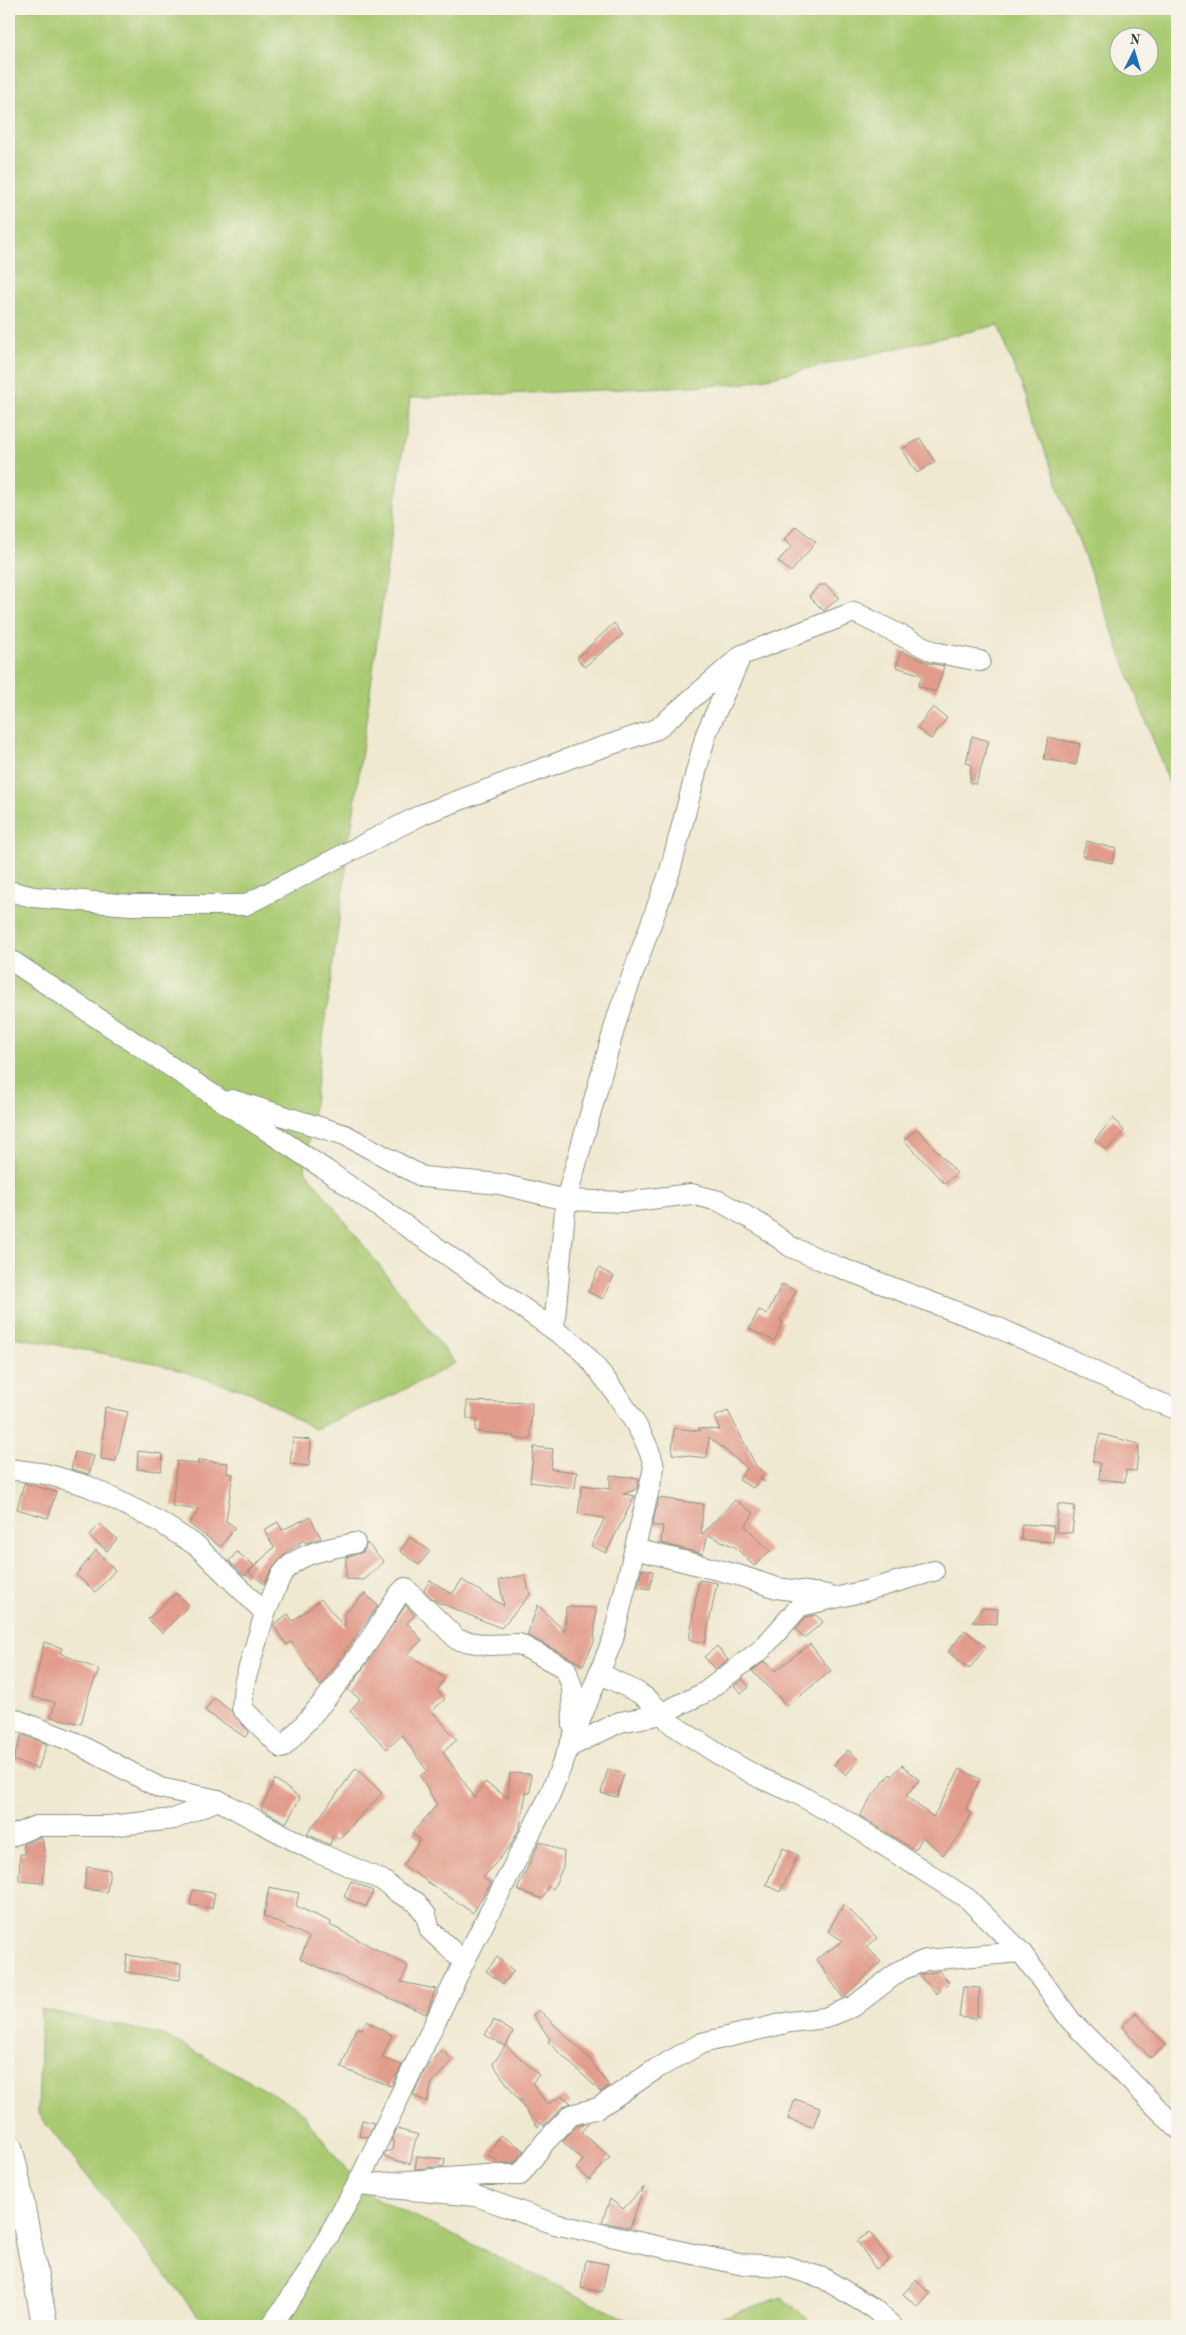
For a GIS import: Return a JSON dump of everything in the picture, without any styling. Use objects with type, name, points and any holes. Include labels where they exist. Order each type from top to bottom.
[{"type":"street","points":[[9,891],[33,897],[131,905],[245,905],[423,814],[573,757],[657,729],[742,656],[854,612],[934,652],[980,661]]},
{"type":"street","points":[[554,1328],[566,1200],[618,1015],[670,871],[706,734],[742,656]]},
{"type":"street","points":[[9,958],[329,1172],[554,1328],[589,1358],[635,1426],[653,1458],[654,1468],[613,1639],[548,1800],[464,1962],[357,2185],[306,2276],[270,2326]]},
{"type":"street","points":[[208,1092],[345,1135],[423,1177],[500,1184],[566,1200],[626,1202],[691,1194],[719,1201],[760,1224],[791,1247],[838,1267],[994,1326],[1071,1360],[1147,1398],[1177,1410]]},
{"type":"street","points":[[9,1469],[46,1474],[88,1486],[158,1521],[197,1546],[265,1613]]},
{"type":"street","points":[[355,1542],[312,1553],[296,1561],[282,1575],[265,1613],[244,1684],[242,1708],[282,1748],[299,1730],[366,1645],[399,1594],[405,1588],[458,1640],[493,1645],[519,1644],[566,1669],[572,1687],[575,1719],[569,1747]]},
{"type":"street","points":[[635,1549],[738,1575],[777,1588],[822,1595],[865,1592]]},
{"type":"street","points":[[569,1747],[620,1722],[662,1714],[680,1703],[704,1693],[725,1679],[762,1649],[800,1606],[865,1592],[934,1571]]},
{"type":"street","points":[[600,1673],[639,1693],[672,1725],[726,1759],[760,1778],[796,1793],[878,1839],[968,1899],[1022,1952],[1071,2021],[1177,2128]]},
{"type":"street","points":[[9,1717],[74,1742],[160,1788],[218,1800],[314,1851],[382,1880],[397,1892],[416,1902],[426,1915],[430,1930],[464,1962]]},
{"type":"street","points":[[9,1837],[36,1826],[109,1826],[174,1819],[218,1800]]},
{"type":"street","points":[[357,2185],[486,2175],[520,2175],[544,2142],[571,2115],[598,2108],[656,2069],[702,2043],[790,2022],[825,2018],[854,2006],[901,1970],[926,1960],[1022,1952]]},
{"type":"street","points":[[9,2146],[45,2326]]},
{"type":"street","points":[[357,2185],[476,2196],[555,2224],[739,2264],[785,2266],[823,2278],[874,2309],[892,2326]]},
{"type":"green space","points":[[9,9],[1177,9],[1177,804],[998,325],[741,384],[410,398],[305,1170],[455,1363],[398,1393],[315,1429],[252,1393],[155,1363],[9,1336]]},
{"type":"green space","points":[[41,2009],[164,2035],[297,2107],[364,2192],[640,2326],[206,2326],[38,2114]]},
{"type":"green space","points":[[782,2297],[816,2326],[697,2326]]},
{"type":"building","points":[[920,438],[935,462],[917,473],[902,449]]},
{"type":"building","points":[[796,526],[816,542],[791,572],[778,561],[792,546],[784,540]]},
{"type":"building","points":[[820,585],[826,585],[839,597],[824,611],[809,596]]},
{"type":"building","points":[[614,623],[623,635],[584,667],[577,658]]},
{"type":"building","points":[[901,651],[929,663],[944,666],[936,692],[918,686],[922,675],[896,667]]},
{"type":"building","points":[[933,707],[947,718],[931,739],[917,728]]},
{"type":"building","points":[[972,736],[989,741],[976,784],[970,783],[971,764],[966,763]]},
{"type":"building","points":[[1048,737],[1080,744],[1076,765],[1044,759]]},
{"type":"building","points":[[1087,841],[1116,849],[1112,863],[1082,856]]},
{"type":"building","points":[[1113,1118],[1124,1131],[1107,1150],[1095,1140]]},
{"type":"building","points":[[917,1129],[957,1173],[945,1184],[904,1140]]},
{"type":"building","points":[[599,1268],[614,1276],[603,1299],[588,1292]]},
{"type":"building","points":[[782,1284],[796,1291],[780,1321],[783,1322],[774,1341],[749,1329],[759,1310],[767,1314]]},
{"type":"building","points":[[467,1401],[532,1403],[531,1439],[514,1439],[514,1436],[475,1431],[477,1419],[467,1419]]},
{"type":"building","points":[[105,1407],[128,1412],[116,1461],[101,1459]]},
{"type":"building","points":[[728,1411],[756,1466],[765,1473],[761,1477],[764,1482],[760,1479],[753,1488],[739,1480],[747,1468],[709,1437],[707,1458],[672,1454],[674,1428],[701,1431],[698,1428],[720,1430],[714,1417]]},
{"type":"building","points":[[1100,1434],[1139,1444],[1136,1471],[1126,1470],[1125,1482],[1099,1479],[1100,1463],[1092,1461]]},
{"type":"building","points":[[293,1438],[311,1440],[309,1466],[290,1464]]},
{"type":"building","points":[[534,1447],[553,1449],[551,1469],[577,1472],[575,1488],[530,1482]]},
{"type":"building","points":[[138,1451],[163,1454],[161,1471],[137,1469]]},
{"type":"building","points":[[75,1452],[94,1456],[89,1474],[71,1469]]},
{"type":"building","points":[[198,1460],[228,1463],[227,1473],[233,1474],[226,1521],[235,1527],[221,1547],[189,1524],[199,1510],[172,1506],[177,1461],[198,1464]]},
{"type":"building","points":[[610,1475],[639,1478],[637,1489],[623,1494],[635,1496],[606,1553],[591,1546],[605,1518],[578,1514],[582,1485],[610,1489]]},
{"type":"building","points":[[24,1483],[56,1492],[48,1518],[17,1509]]},
{"type":"building","points":[[659,1498],[703,1504],[701,1535],[735,1500],[754,1513],[745,1526],[770,1551],[754,1566],[735,1547],[708,1535],[703,1554],[661,1543],[663,1526],[652,1526]]},
{"type":"building","points":[[1058,1504],[1075,1506],[1072,1533],[1056,1532]]},
{"type":"building","points":[[310,1517],[321,1538],[306,1543],[304,1540],[287,1552],[272,1569],[264,1584],[249,1572],[274,1547],[264,1530],[278,1522],[282,1530]]},
{"type":"building","points":[[100,1524],[117,1539],[107,1551],[89,1536]]},
{"type":"building","points":[[1022,1524],[1054,1526],[1053,1542],[1021,1540]]},
{"type":"building","points":[[410,1537],[430,1551],[419,1565],[400,1551]]},
{"type":"building","points":[[367,1543],[384,1562],[364,1580],[346,1579],[346,1557],[363,1552]]},
{"type":"building","points":[[96,1550],[115,1570],[96,1592],[76,1575]]},
{"type":"building","points":[[237,1552],[254,1565],[245,1576],[229,1561]]},
{"type":"building","points":[[642,1569],[653,1571],[650,1589],[638,1587]]},
{"type":"building","points":[[525,1575],[530,1595],[501,1628],[435,1601],[424,1590],[430,1580],[452,1594],[462,1580],[504,1606],[499,1580]]},
{"type":"building","points":[[699,1580],[717,1583],[705,1643],[689,1640]]},
{"type":"building","points":[[176,1593],[189,1605],[162,1633],[148,1619]]},
{"type":"building","points":[[365,1593],[378,1606],[320,1686],[291,1642],[287,1645],[274,1624],[288,1614],[293,1621],[321,1599],[345,1628],[345,1613]]},
{"type":"building","points":[[406,1605],[415,1615],[407,1623],[422,1640],[407,1654],[445,1678],[437,1690],[445,1699],[432,1711],[457,1740],[443,1752],[475,1798],[485,1782],[508,1798],[510,1773],[531,1774],[530,1793],[526,1793],[520,1827],[510,1846],[483,1878],[491,1883],[473,1913],[403,1865],[420,1840],[412,1833],[437,1805],[420,1776],[427,1771],[402,1735],[387,1749],[350,1711],[360,1699],[348,1690]]},
{"type":"building","points":[[538,1605],[565,1632],[566,1607],[596,1608],[594,1642],[583,1665],[527,1635]]},
{"type":"building","points":[[982,1608],[998,1609],[997,1624],[972,1622]]},
{"type":"building","points":[[816,1615],[823,1622],[804,1638],[796,1629],[806,1617]]},
{"type":"building","points":[[965,1630],[986,1647],[969,1669],[948,1652]]},
{"type":"building","points":[[44,1642],[62,1648],[60,1653],[99,1670],[89,1694],[81,1724],[51,1717],[55,1702],[32,1697]]},
{"type":"building","points":[[810,1644],[831,1671],[787,1706],[752,1671],[765,1661],[775,1671]]},
{"type":"building","points":[[717,1646],[728,1660],[716,1669],[704,1657]]},
{"type":"building","points":[[743,1679],[749,1687],[742,1693],[734,1686]]},
{"type":"building","points":[[214,1698],[231,1711],[249,1732],[245,1737],[205,1711]]},
{"type":"building","points":[[22,1735],[47,1744],[38,1769],[13,1760]]},
{"type":"building","points":[[848,1750],[859,1760],[846,1775],[834,1764]]},
{"type":"building","points":[[902,1765],[919,1780],[906,1796],[933,1817],[960,1769],[980,1779],[965,1809],[972,1813],[958,1838],[943,1855],[923,1837],[915,1850],[860,1816],[870,1799],[890,1774],[892,1776]]},
{"type":"building","points":[[356,1768],[382,1793],[339,1839],[333,1835],[330,1845],[307,1834]]},
{"type":"building","points":[[608,1769],[624,1774],[617,1797],[601,1793]]},
{"type":"building","points":[[275,1779],[300,1798],[286,1823],[261,1809]]},
{"type":"building","points":[[42,1838],[45,1856],[43,1883],[19,1881],[20,1854],[25,1854],[23,1844]]},
{"type":"building","points":[[540,1841],[564,1852],[563,1867],[553,1889],[548,1886],[543,1899],[517,1890]]},
{"type":"building","points":[[783,1848],[798,1855],[780,1892],[766,1885]]},
{"type":"building","points":[[87,1867],[110,1870],[107,1892],[84,1889]]},
{"type":"building","points":[[351,1881],[373,1891],[366,1907],[344,1897]]},
{"type":"building","points":[[269,1887],[299,1893],[296,1906],[331,1922],[330,1925],[408,1966],[401,1982],[436,1989],[426,2014],[300,1959],[309,1937],[264,1916]]},
{"type":"building","points":[[193,1890],[215,1893],[212,1908],[190,1905]]},
{"type":"building","points":[[844,1904],[877,1938],[867,1947],[881,1962],[843,1998],[816,1959],[843,1941],[828,1931]]},
{"type":"building","points":[[127,1955],[181,1964],[180,1980],[125,1972]]},
{"type":"building","points":[[497,1957],[514,1971],[503,1984],[486,1971]]},
{"type":"building","points":[[939,1971],[949,1982],[937,1994],[919,1975]]},
{"type":"building","points":[[963,1987],[980,1988],[976,2019],[959,2017]]},
{"type":"building","points":[[539,2010],[589,2058],[609,2086],[601,2092],[548,2042],[550,2039],[533,2015]]},
{"type":"building","points":[[1136,2013],[1166,2045],[1150,2058],[1122,2026]]},
{"type":"building","points":[[494,2020],[513,2032],[506,2045],[539,2075],[532,2083],[547,2104],[563,2096],[571,2103],[562,2107],[544,2126],[541,2122],[538,2127],[520,2102],[522,2099],[519,2101],[493,2064],[505,2046],[485,2035]]},
{"type":"building","points":[[366,2021],[392,2035],[382,2058],[402,2065],[391,2086],[341,2068],[356,2028],[362,2029]]},
{"type":"building","points":[[441,2050],[453,2060],[432,2083],[427,2102],[413,2095],[426,2068]]},
{"type":"building","points":[[795,2099],[820,2108],[813,2127],[788,2119]]},
{"type":"building","points":[[362,2120],[374,2123],[367,2137],[359,2136]]},
{"type":"building","points":[[589,2123],[581,2132],[610,2157],[590,2180],[576,2168],[583,2160],[562,2141],[577,2126]]},
{"type":"building","points":[[397,2129],[419,2135],[415,2142],[410,2164],[384,2157],[386,2152],[392,2150],[394,2141],[391,2141]]},
{"type":"building","points":[[500,2135],[524,2150],[514,2163],[501,2163],[488,2155]]},
{"type":"building","points":[[417,2156],[445,2159],[444,2166],[415,2169]]},
{"type":"building","points":[[644,2187],[630,2228],[602,2222],[610,2199],[623,2209]]},
{"type":"building","points":[[870,2232],[889,2260],[876,2269],[857,2241]]},
{"type":"building","points":[[586,2260],[608,2264],[602,2292],[581,2288]]},
{"type":"building","points":[[916,2280],[930,2294],[918,2307],[903,2294]]}]
